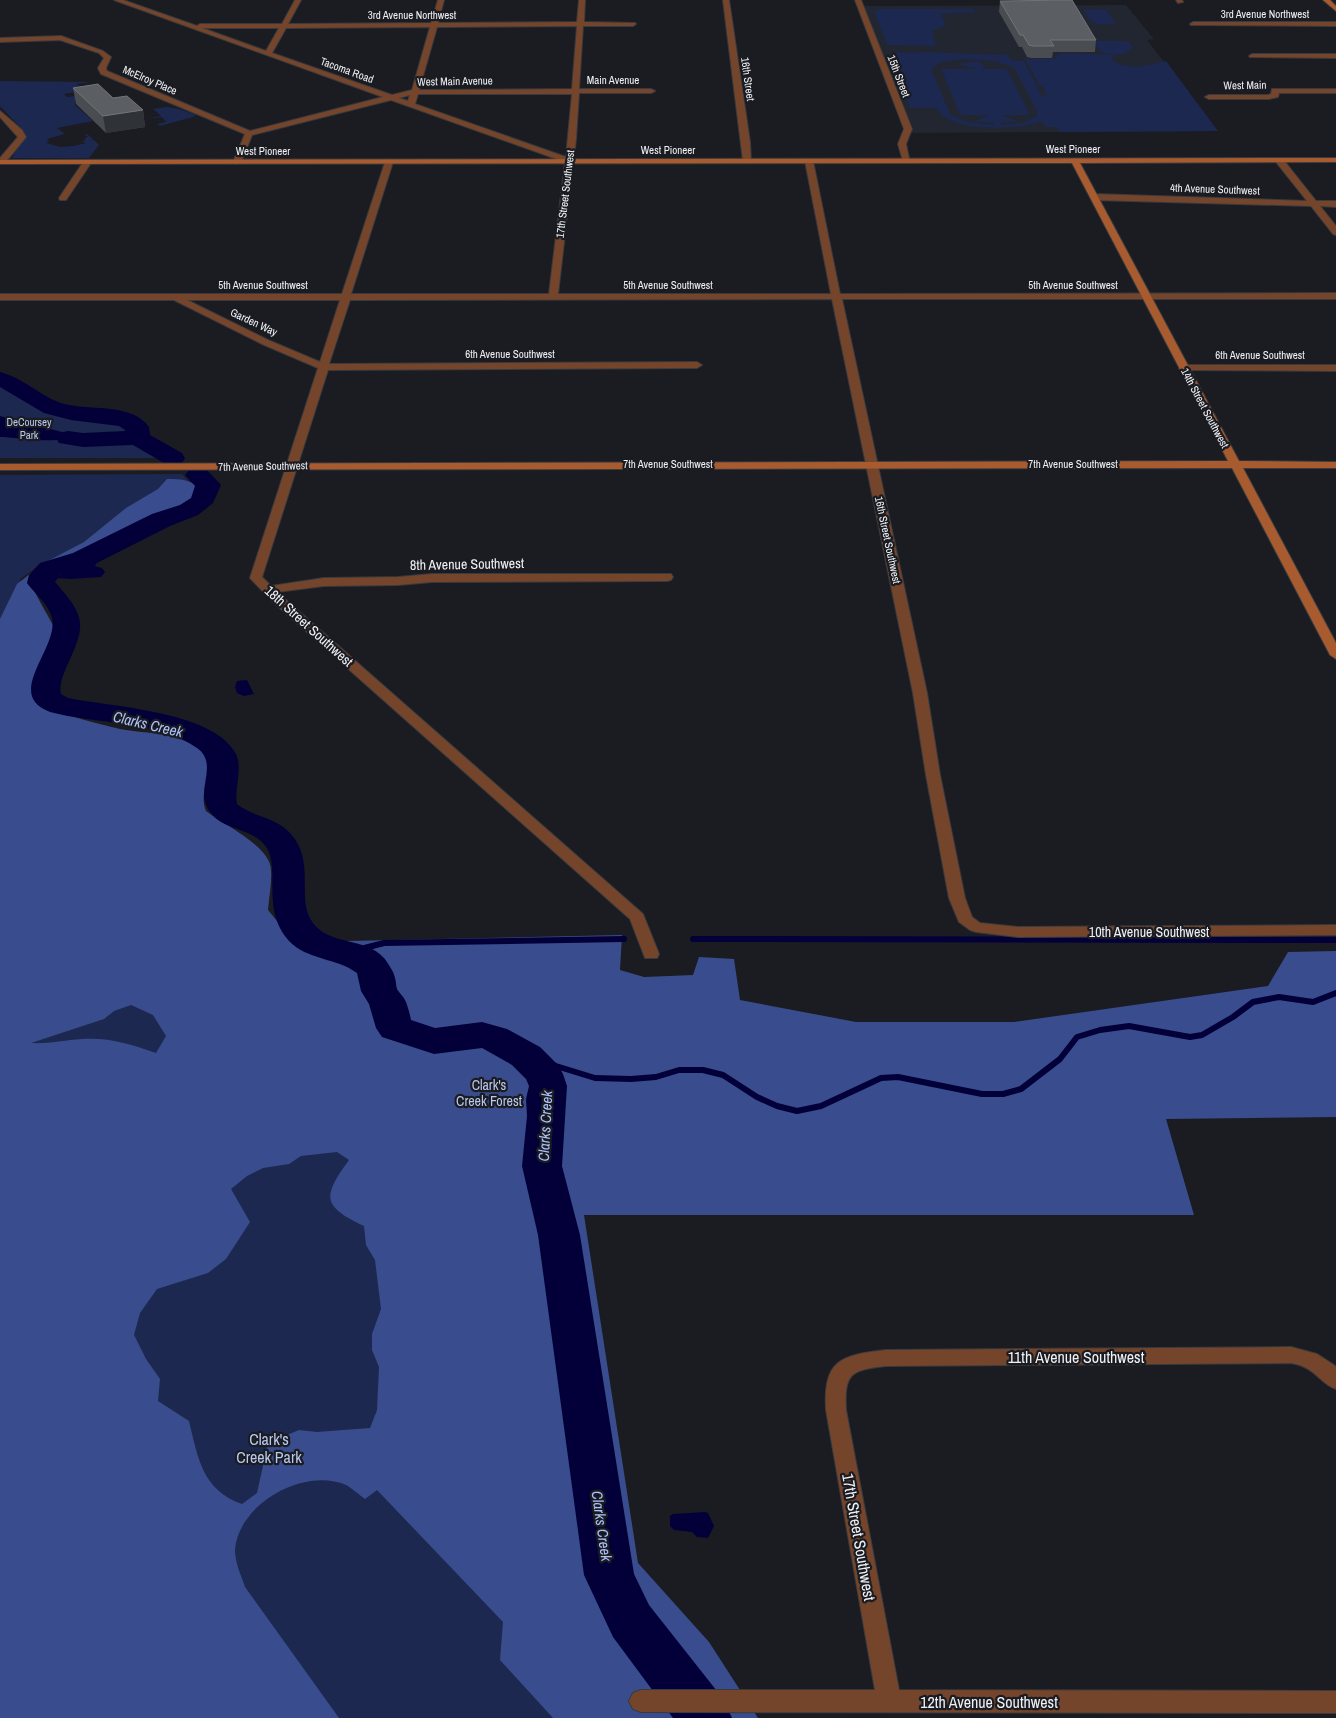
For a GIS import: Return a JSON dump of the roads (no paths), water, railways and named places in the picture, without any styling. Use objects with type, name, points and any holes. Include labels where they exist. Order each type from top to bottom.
[{"type":"street","name":"Tacoma Road","points":[[117,0],[569,161]]},
{"type":"street","points":[[268,54],[298,0]]},
{"type":"street","points":[[411,104],[432,25],[441,0]]},
{"type":"street","name":"17th Street Southwest","points":[[553,296],[569,161],[568,141],[575,92],[582,0]]},
{"type":"street","name":"16th Street","points":[[726,0],[747,161]]},
{"type":"street","name":"15th Street","points":[[858,0],[908,129],[902,144],[907,161]]},
{"type":"street","points":[[1326,0],[1336,9]]},
{"type":"street","name":"3rd Avenue Northwest","points":[[190,26],[634,24]]},
{"type":"street","name":"3rd Avenue Northwest","points":[[1193,24],[1336,24]]},
{"type":"street","name":"McElroy Place","points":[[1,39],[61,38],[101,52],[108,57],[102,68],[104,72],[249,133]]},
{"type":"street","points":[[1252,56],[1336,56]]},
{"type":"street","name":"Main Avenue","points":[[575,92],[651,91]]},
{"type":"street","name":"West Main","points":[[1209,97],[1268,97],[1275,95],[1275,91],[1336,91]]},
{"type":"street","name":"West Main Avenue","points":[[249,133],[414,92],[575,92]]},
{"type":"street","points":[[0,113],[22,137],[0,162]]},
{"type":"street","points":[[237,162],[249,133]]},
{"type":"street","points":[[530,146],[555,146]]},
{"type":"street","name":"14th Street Southwest","points":[[1075,160],[1336,656]]},
{"type":"street","points":[[1278,160],[1336,232]]},
{"type":"street","name":"West Pioneer","points":[[0,162],[1336,160]]},
{"type":"street","name":"16th Street Southwest","points":[[809,161],[818,213],[873,464],[920,693],[933,775],[957,898],[965,919]]},
{"type":"street","name":"18th Street Southwest","points":[[389,162],[294,465],[256,578],[636,917],[651,954]]},
{"type":"street","points":[[63,198],[87,163]]},
{"type":"street","name":"4th Avenue Southwest","points":[[1094,197],[1336,204]]},
{"type":"street","name":"5th Avenue Southwest","points":[[0,297],[1336,296]]},
{"type":"street","name":"Garden Way","points":[[175,297],[265,342],[324,367]]},
{"type":"street","name":"6th Avenue Southwest","points":[[324,367],[697,366]]},
{"type":"street","name":"6th Avenue Southwest","points":[[1184,368],[1336,368]]},
{"type":"street","name":"7th Avenue Southwest","points":[[0,467],[873,464],[1336,465]]},
{"type":"street","name":"8th Avenue Southwest","points":[[268,590],[324,582],[398,581],[432,578],[666,577]]},
{"type":"street","name":"10th Avenue Southwest","points":[[965,919],[976,927],[1018,932],[1336,930]]},
{"type":"street","name":"11th Avenue Southwest","points":[[840,1372],[855,1362],[886,1358],[1291,1355],[1315,1362],[1326,1369],[1336,1381]]},
{"type":"street","name":"17th Street Southwest","points":[[840,1372],[835,1389],[836,1410],[889,1702]]},
{"type":"street","name":"12th Avenue Southwest","points":[[641,1701],[1336,1702]]},
{"type":"waterway","name":"Clarks Creek","points":[[0,379],[7,381],[52,408],[61,411],[129,421],[137,427],[138,438]]},
{"type":"waterway","name":"Clarks Creek","points":[[68,438],[83,440],[138,438]]},
{"type":"waterway","name":"Clarks Creek","points":[[138,438],[173,458]]},
{"type":"waterway","name":"Clarks Creek","points":[[198,475],[208,485],[204,498],[200,503],[189,510],[161,520],[83,559],[50,569],[43,575],[41,583],[62,608],[67,628],[47,680],[46,695],[52,702],[61,706],[148,720],[193,733],[210,742],[220,754],[222,761],[220,797],[224,809],[231,815],[272,834],[279,840],[285,850],[289,871],[289,904],[295,924],[312,941],[324,947],[350,954],[371,965],[377,976],[379,991],[387,1001],[395,1028],[434,1041],[482,1035],[494,1038],[526,1056],[544,1074],[548,1086],[542,1166],[559,1235],[609,1575],[631,1621],[705,1718]]},
{"type":"waterway","points":[[345,953],[384,943],[624,939]]},
{"type":"waterway","points":[[693,939],[1336,940]]},
{"type":"waterway","points":[[505,1045],[556,1066],[595,1078],[631,1079],[656,1077],[679,1070],[703,1070],[723,1075],[757,1097],[777,1106],[797,1111],[821,1106],[881,1078],[898,1077],[982,1094],[1003,1094],[1021,1089],[1060,1059],[1077,1037],[1100,1030],[1129,1026],[1190,1037],[1202,1035],[1233,1017],[1253,1002],[1279,997],[1313,1002],[1336,993]]},
{"type":"park label","name":"DeCoursey Park","points":[[29,428]]},
{"type":"park label","name":"Clark's Creek Forest","points":[[489,1094]]},
{"type":"park label","name":"Clark's Creek Park","points":[[269,1448]]}]
